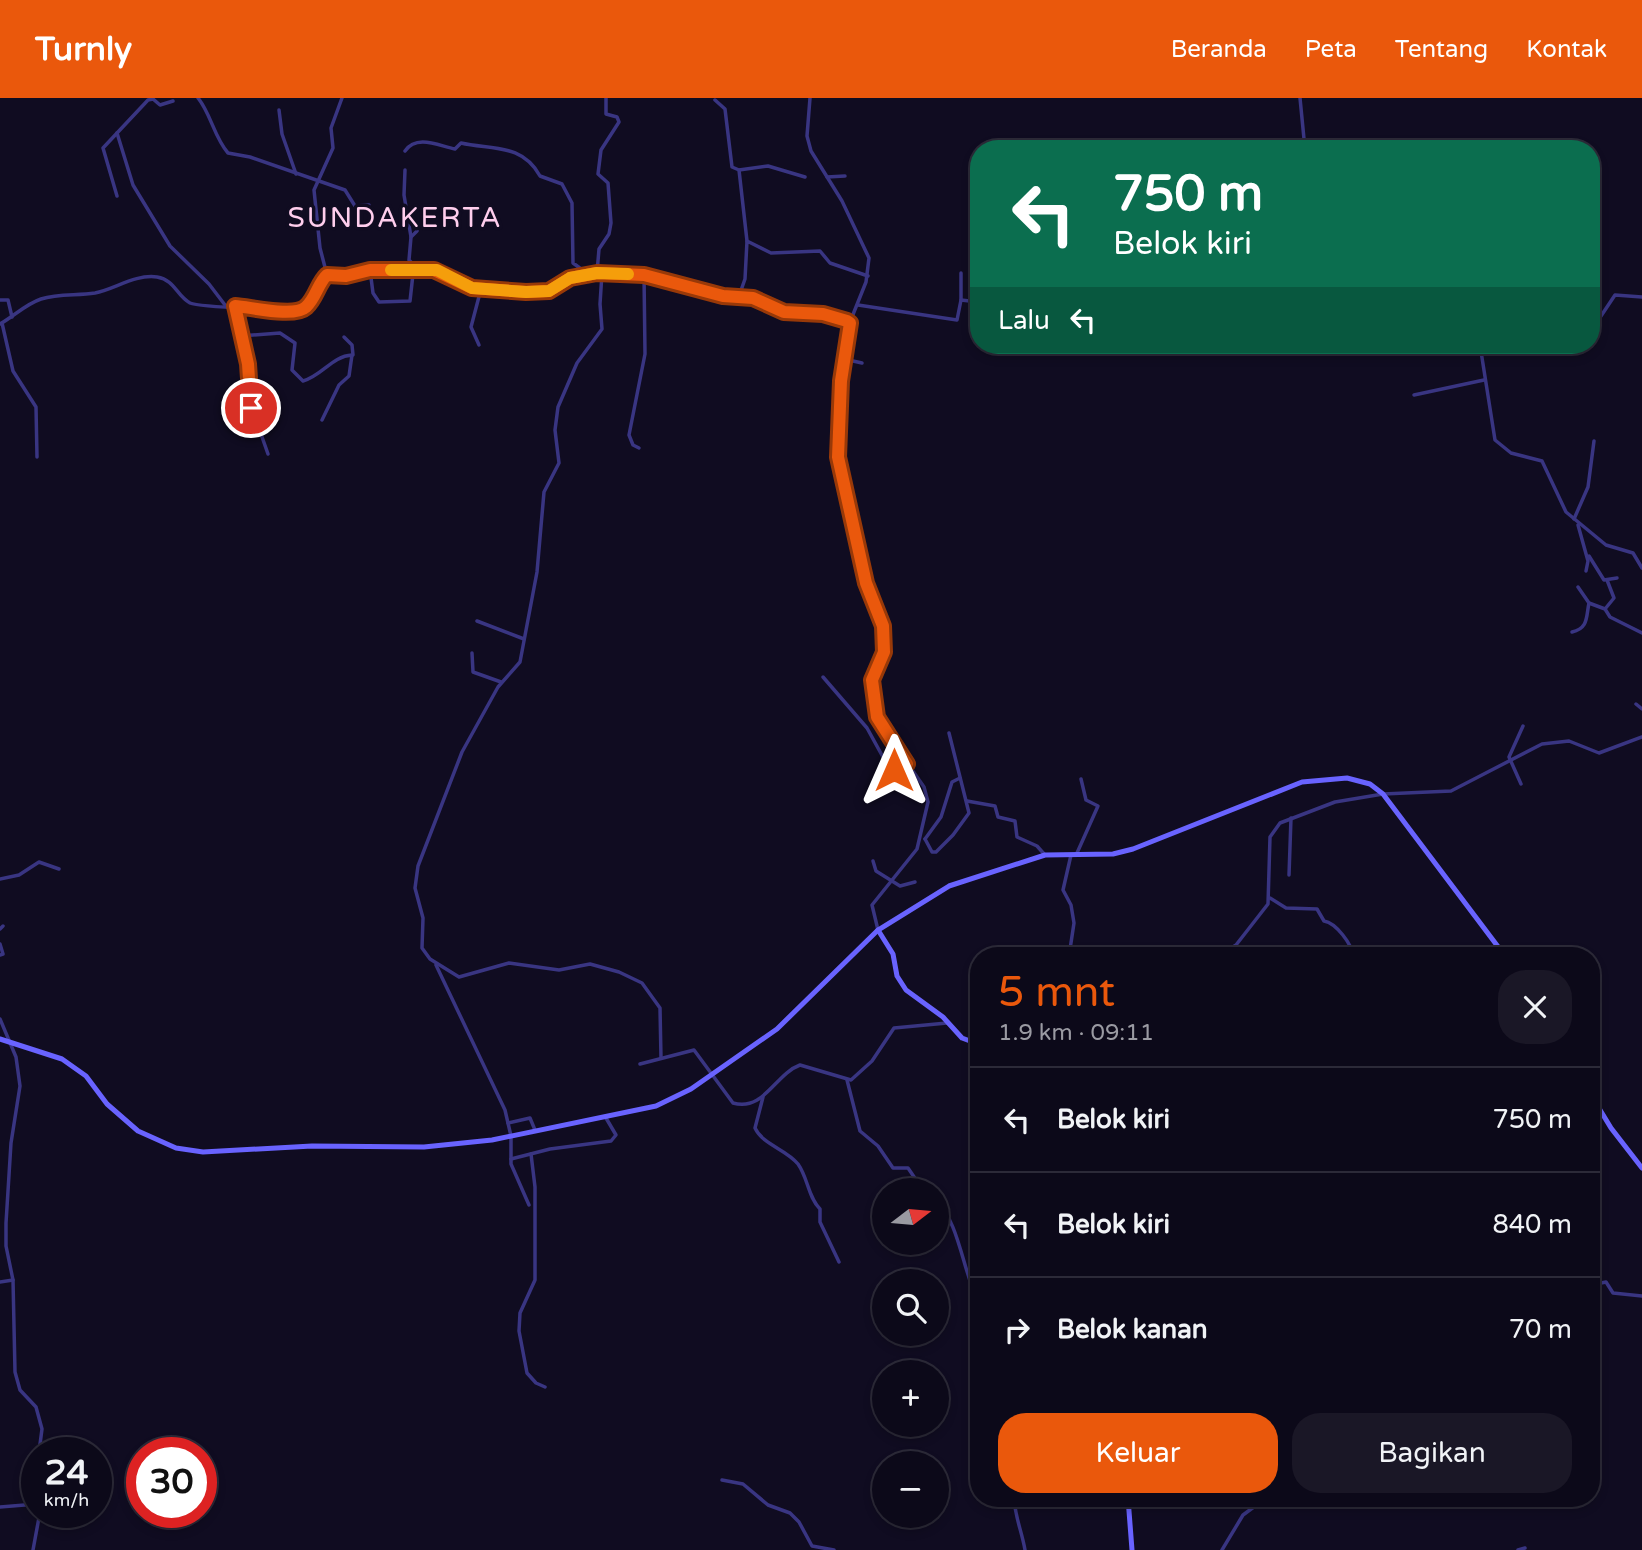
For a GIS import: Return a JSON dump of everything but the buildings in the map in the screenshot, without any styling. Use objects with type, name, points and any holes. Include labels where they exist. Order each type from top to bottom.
[{"type":"main road","points":[[0,1039],[62,1059],[86,1076],[107,1104],[138,1131],[176,1148],[203,1152],[312,1146],[446,1145],[511,1136],[660,1104],[712,1076],[777,1029],[878,930],[949,886],[1045,855],[1116,854],[1179,833],[1302,782],[1328,777],[1347,778],[1370,784],[1383,794],[1498,947]]},
{"type":"main road","points":[[878,930],[893,954],[896,972],[903,986],[920,1003],[949,1023],[962,1038],[970,1041]]},
{"type":"main road","points":[[1600,1110],[1642,1168]]},
{"type":"main road","points":[[1129,1507],[1132,1550]]},
{"type":"street","points":[[117,195],[102,152],[149,99],[159,105],[178,98]]},
{"type":"street","points":[[198,98],[206,108],[208,119],[227,152],[250,157],[345,190],[355,206],[369,205]]},
{"type":"street","points":[[37,457],[36,409],[10,363],[1,324],[42,299],[95,293],[150,277],[173,284],[193,304],[210,308],[225,305],[285,312],[301,310],[308,306],[327,275],[315,215],[317,181],[333,148],[331,128],[342,98]]},
{"type":"street","points":[[597,273],[599,249],[609,234],[611,222],[608,183],[598,174],[599,156],[619,122],[605,113],[606,98]]},
{"type":"street","points":[[810,98],[807,136],[813,155],[868,252],[868,275],[849,322],[837,442],[839,467],[866,583],[881,617],[885,640],[884,652],[872,676],[873,696],[877,717],[928,796],[923,839],[932,852],[938,850],[969,813],[949,733]]},
{"type":"street","points":[[1300,98],[1304,140]]},
{"type":"street","points":[[715,100],[724,107],[729,129],[730,164],[739,170],[768,166],[805,177]]},
{"type":"street","points":[[279,110],[282,134],[296,174]]},
{"type":"street","points":[[117,133],[133,185],[170,246],[209,284],[225,305]]},
{"type":"street","points":[[405,151],[408,146],[428,141],[454,149],[461,143],[479,149],[504,147],[535,167],[540,176],[561,183],[572,203],[573,263],[588,274]]},
{"type":"street","points":[[370,270],[375,297],[379,302],[388,304],[410,301],[414,270],[410,260],[411,237],[404,195],[405,170]]},
{"type":"street","points":[[739,170],[747,241],[745,279],[739,296]]},
{"type":"street","points":[[827,177],[845,176]]},
{"type":"street","points":[[411,237],[418,230]]},
{"type":"street","points":[[747,241],[771,253],[820,251],[830,263],[868,275]]},
{"type":"street","points":[[327,275],[346,276],[370,270],[437,270],[471,288],[548,291],[565,281],[588,274],[602,272],[644,275],[723,296],[758,299],[784,312],[823,314],[849,322]]},
{"type":"street","points":[[602,272],[602,329],[577,363],[558,407],[555,430],[559,463],[544,492],[537,572],[520,662],[501,682],[462,752],[418,866],[415,888],[423,918],[422,945],[425,955],[463,978],[509,963],[555,970],[590,964],[642,982],[660,1008],[661,1058]]},
{"type":"street","points":[[858,304],[957,320],[961,300],[961,273]]},
{"type":"street","points":[[639,448],[633,445],[629,435],[645,354],[644,275]]},
{"type":"street","points":[[479,345],[471,327],[481,289]]},
{"type":"street","points":[[1600,318],[1615,295],[1642,297]]},
{"type":"street","points":[[0,300],[8,300],[12,317]]},
{"type":"street","points":[[961,300],[970,301]]},
{"type":"street","points":[[235,306],[248,364],[250,415],[254,428]]},
{"type":"street","points":[[240,336],[280,333],[294,342],[292,369],[302,380],[311,379],[341,357],[352,356]]},
{"type":"street","points":[[322,420],[339,385],[349,376],[354,347],[344,337]]},
{"type":"street","points":[[1481,354],[1495,440],[1511,453],[1545,464],[1563,508],[1605,545],[1633,553],[1642,568]]},
{"type":"street","points":[[844,359],[862,363]]},
{"type":"street","points":[[1414,395],[1484,380]]},
{"type":"street","points":[[238,425],[254,428],[261,434],[268,454]]},
{"type":"street","points":[[1574,519],[1588,487],[1594,441]]},
{"type":"street","points":[[1578,523],[1587,555],[1586,571]]},
{"type":"street","points":[[1587,555],[1596,564],[1602,578],[1616,578]]},
{"type":"street","points":[[1605,609],[1614,598],[1607,580]]},
{"type":"street","points":[[1578,587],[1589,603],[1605,609],[1610,617],[1642,633]]},
{"type":"street","points":[[1572,632],[1579,630],[1586,623],[1589,603]]},
{"type":"street","points":[[477,621],[524,639]]},
{"type":"street","points":[[472,653],[473,672],[501,682]]},
{"type":"street","points":[[823,677],[868,729],[889,768],[894,770],[907,764]]},
{"type":"street","points":[[1636,704],[1642,709]]},
{"type":"street","points":[[1521,784],[1510,761],[1513,743],[1523,726]]},
{"type":"street","points":[[1234,947],[1256,924],[1270,898],[1267,862],[1270,837],[1274,828],[1292,818],[1323,805],[1383,794],[1445,792],[1542,744],[1569,741],[1599,753],[1642,737]]},
{"type":"street","points":[[878,930],[872,905],[941,817],[952,782],[960,778]]},
{"type":"street","points":[[1070,947],[1074,924],[1071,905],[1063,890],[1074,853],[1098,806],[1086,800],[1081,779]]},
{"type":"street","points":[[967,801],[995,806],[998,817],[1015,821],[1017,837],[1037,846],[1045,855]]},
{"type":"street","points":[[1289,875],[1292,818]]},
{"type":"street","points":[[0,879],[19,875],[39,862],[59,869]]},
{"type":"street","points":[[873,862],[876,871],[902,886],[915,882]]},
{"type":"street","points":[[1270,898],[1286,908],[1317,909],[1324,921],[1333,924],[1351,947]]},
{"type":"street","points":[[0,944],[3,954],[0,955]]},
{"type":"street","points":[[435,963],[478,1048],[508,1123],[511,1159],[520,1189],[529,1205]]},
{"type":"street","points":[[0,1018],[10,1041],[20,1086],[11,1143],[6,1223],[7,1249],[13,1280],[16,1380],[20,1390],[36,1407],[40,1437]]},
{"type":"street","points":[[839,1262],[820,1222],[820,1209],[814,1202],[800,1168],[791,1156],[761,1138],[755,1128],[763,1097],[782,1074],[800,1065],[847,1080],[861,1073],[896,1027],[949,1023]]},
{"type":"street","points":[[640,1064],[694,1050],[735,1104],[763,1097]]},
{"type":"street","points":[[847,1080],[862,1134],[878,1146],[893,1168],[907,1168],[914,1178]]},
{"type":"street","points":[[511,1159],[613,1140],[615,1133],[605,1116]]},
{"type":"street","points":[[508,1123],[530,1118],[535,1130]]},
{"type":"street","points":[[531,1154],[535,1185],[535,1280],[520,1313],[519,1331],[527,1373],[536,1383],[545,1387]]},
{"type":"street","points":[[949,1217],[970,1286]]},
{"type":"street","points":[[0,1282],[13,1280]]},
{"type":"street","points":[[1600,1283],[1606,1282],[1613,1293],[1642,1296]]},
{"type":"street","points":[[722,1480],[743,1485],[768,1505],[790,1513],[799,1522],[812,1546],[834,1550]]},
{"type":"street","points":[[0,1507],[21,1505]]},
{"type":"street","points":[[1015,1507],[1016,1522],[1023,1535],[1025,1550]]},
{"type":"street","points":[[1222,1550],[1243,1515],[1254,1507]]},
{"type":"street","points":[[33,1550],[37,1528]]},
{"type":"street","points":[[1518,1550],[1525,1548]]},
{"type":"slow traffic","points":[[391,270],[437,270],[472,288],[526,292],[549,291],[570,278],[597,273],[628,274]]},
{"type":"district","name":"SUNDAKERTA","points":[[395,218]]},
{"type":"route","points":[[251,408],[248,364],[235,306],[285,312],[301,310],[308,306],[327,275],[346,276],[370,270],[434,270],[472,288],[526,292],[549,291],[570,278],[597,273],[644,275],[723,296],[747,296],[784,312],[823,314],[847,321],[850,323],[841,381],[837,442],[839,467],[848,496],[866,583],[882,621],[884,652],[875,668],[871,685],[877,717],[907,764],[894,770]]}]
